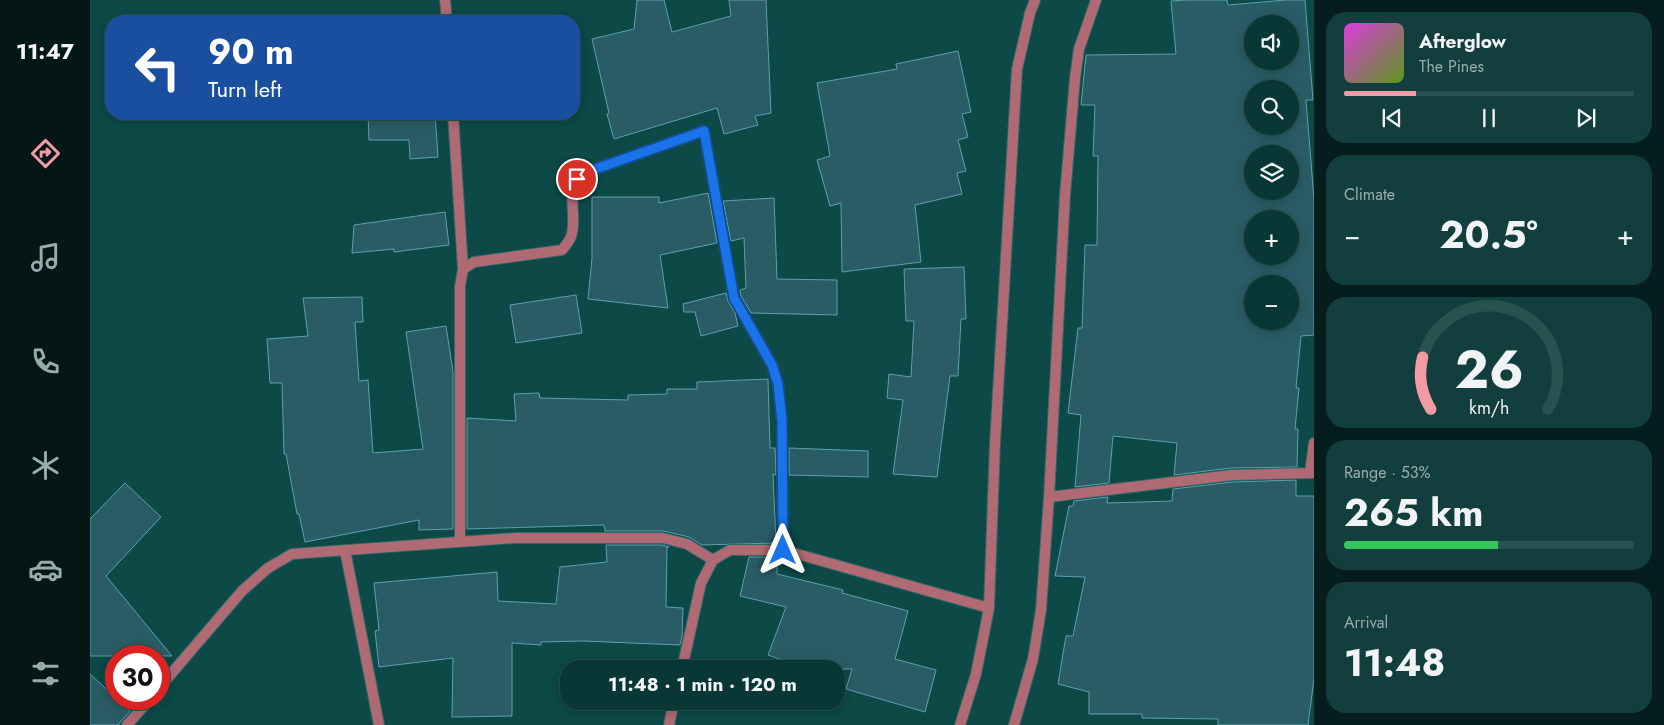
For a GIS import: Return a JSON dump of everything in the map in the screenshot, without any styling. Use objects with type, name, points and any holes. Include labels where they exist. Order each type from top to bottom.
[{"type":"street","points":[[445,0],[446,15]]},
{"type":"street","points":[[960,725],[976,674],[989,608],[995,443],[1017,69],[1030,13],[1035,0]]},
{"type":"street","points":[[1014,725],[1033,659],[1041,610],[1065,195],[1075,78],[1079,49],[1096,0]]},
{"type":"street","points":[[453,120],[463,269],[460,286],[460,542]]},
{"type":"street","points":[[463,269],[474,262],[562,250],[572,233],[573,189],[577,179],[584,173],[704,131],[734,298],[772,365],[778,384],[782,421],[783,550]]},
{"type":"street","points":[[1049,497],[1232,475],[1312,473],[1314,443]]},
{"type":"street","points":[[170,675],[242,592],[268,568],[292,554],[515,538],[663,538],[687,544],[713,560]]},
{"type":"street","points":[[345,550],[379,725]]},
{"type":"street","points":[[684,660],[701,583],[713,560],[730,550],[783,550],[989,608]]},
{"type":"street","points":[[127,725],[140,710]]},
{"type":"street","points":[[669,725],[672,710]]},
{"type":"building","points":[[637,0],[664,0],[672,32],[731,16],[729,0],[766,0],[771,113],[755,116],[758,125],[724,134],[717,108],[614,139],[592,39],[634,29]]},
{"type":"building","points":[[1227,0],[1228,5],[1305,0],[1313,100],[1306,100],[1314,199],[1314,335],[1301,336],[1296,388],[1299,388],[1295,429],[1298,429],[1297,467],[1231,468],[1174,475],[1177,443],[1113,436],[1109,483],[1075,487],[1081,415],[1068,413],[1078,328],[1082,328],[1085,245],[1097,245],[1098,156],[1093,156],[1095,105],[1081,105],[1086,55],[1176,54],[1171,1]]},
{"type":"building","points":[[958,51],[971,112],[962,114],[968,137],[958,140],[966,171],[957,173],[962,194],[915,205],[921,262],[842,272],[841,203],[830,206],[817,160],[830,156],[817,83],[897,69],[896,64]]},
{"type":"building","points":[[368,120],[435,120],[438,157],[410,159],[409,140],[369,140]]},
{"type":"building","points":[[708,193],[717,243],[660,255],[668,308],[588,299],[592,258],[592,197],[659,197],[659,203]]},
{"type":"building","points":[[774,198],[777,279],[837,280],[837,315],[751,313],[741,296],[740,290],[746,288],[744,238],[731,241],[723,201]]},
{"type":"building","points":[[445,212],[449,245],[394,252],[394,249],[352,253],[354,225]]},
{"type":"building","points":[[964,267],[966,319],[961,319],[958,376],[950,376],[937,477],[893,474],[903,400],[887,398],[889,374],[911,377],[914,321],[906,321],[904,269]]},
{"type":"building","points":[[726,293],[735,313],[738,326],[701,336],[695,312],[684,312],[683,304]]},
{"type":"building","points":[[576,295],[582,333],[516,343],[510,305]]},
{"type":"building","points":[[362,297],[363,322],[355,322],[359,381],[368,380],[373,453],[423,449],[406,332],[446,326],[453,372],[453,529],[419,530],[419,520],[305,542],[299,514],[297,514],[286,454],[284,454],[282,383],[270,383],[267,339],[308,336],[303,298]]},
{"type":"building","points":[[768,379],[770,448],[775,448],[776,475],[773,474],[776,543],[702,545],[689,537],[664,531],[605,531],[604,525],[467,529],[467,418],[516,421],[514,394],[539,393],[540,398],[628,400],[628,395],[667,394],[667,389],[697,389],[697,382]]},
{"type":"building","points":[[789,448],[868,451],[868,477],[789,475]]},
{"type":"building","points":[[1296,480],[1296,496],[1314,496],[1314,679],[1308,725],[1218,725],[1218,719],[1142,718],[1142,714],[1089,714],[1089,692],[1058,684],[1066,636],[1073,636],[1085,577],[1055,576],[1069,506],[1073,506],[1074,501],[1108,497],[1107,503],[1172,501],[1173,489],[1232,482]]},
{"type":"building","points":[[125,483],[161,517],[106,576],[163,645],[105,645],[105,656],[90,656],[90,519]]},
{"type":"building","points":[[606,545],[662,545],[669,547],[667,547],[666,607],[683,608],[680,645],[583,641],[541,642],[541,645],[512,643],[512,716],[452,717],[453,658],[379,667],[375,631],[379,630],[374,583],[497,572],[498,601],[556,604],[560,567],[607,562]]},
{"type":"building","points":[[749,557],[777,557],[777,574],[843,590],[842,593],[908,611],[895,659],[936,670],[925,712],[846,689],[852,669],[845,669],[845,660],[782,660],[768,655],[786,607],[740,596]]},
{"type":"building","points":[[90,674],[105,688],[105,710],[130,711],[118,725],[90,725]]},
{"type":"route","points":[[577,179],[584,173],[704,131],[734,298],[772,365],[778,384],[782,421],[783,550]]}]
